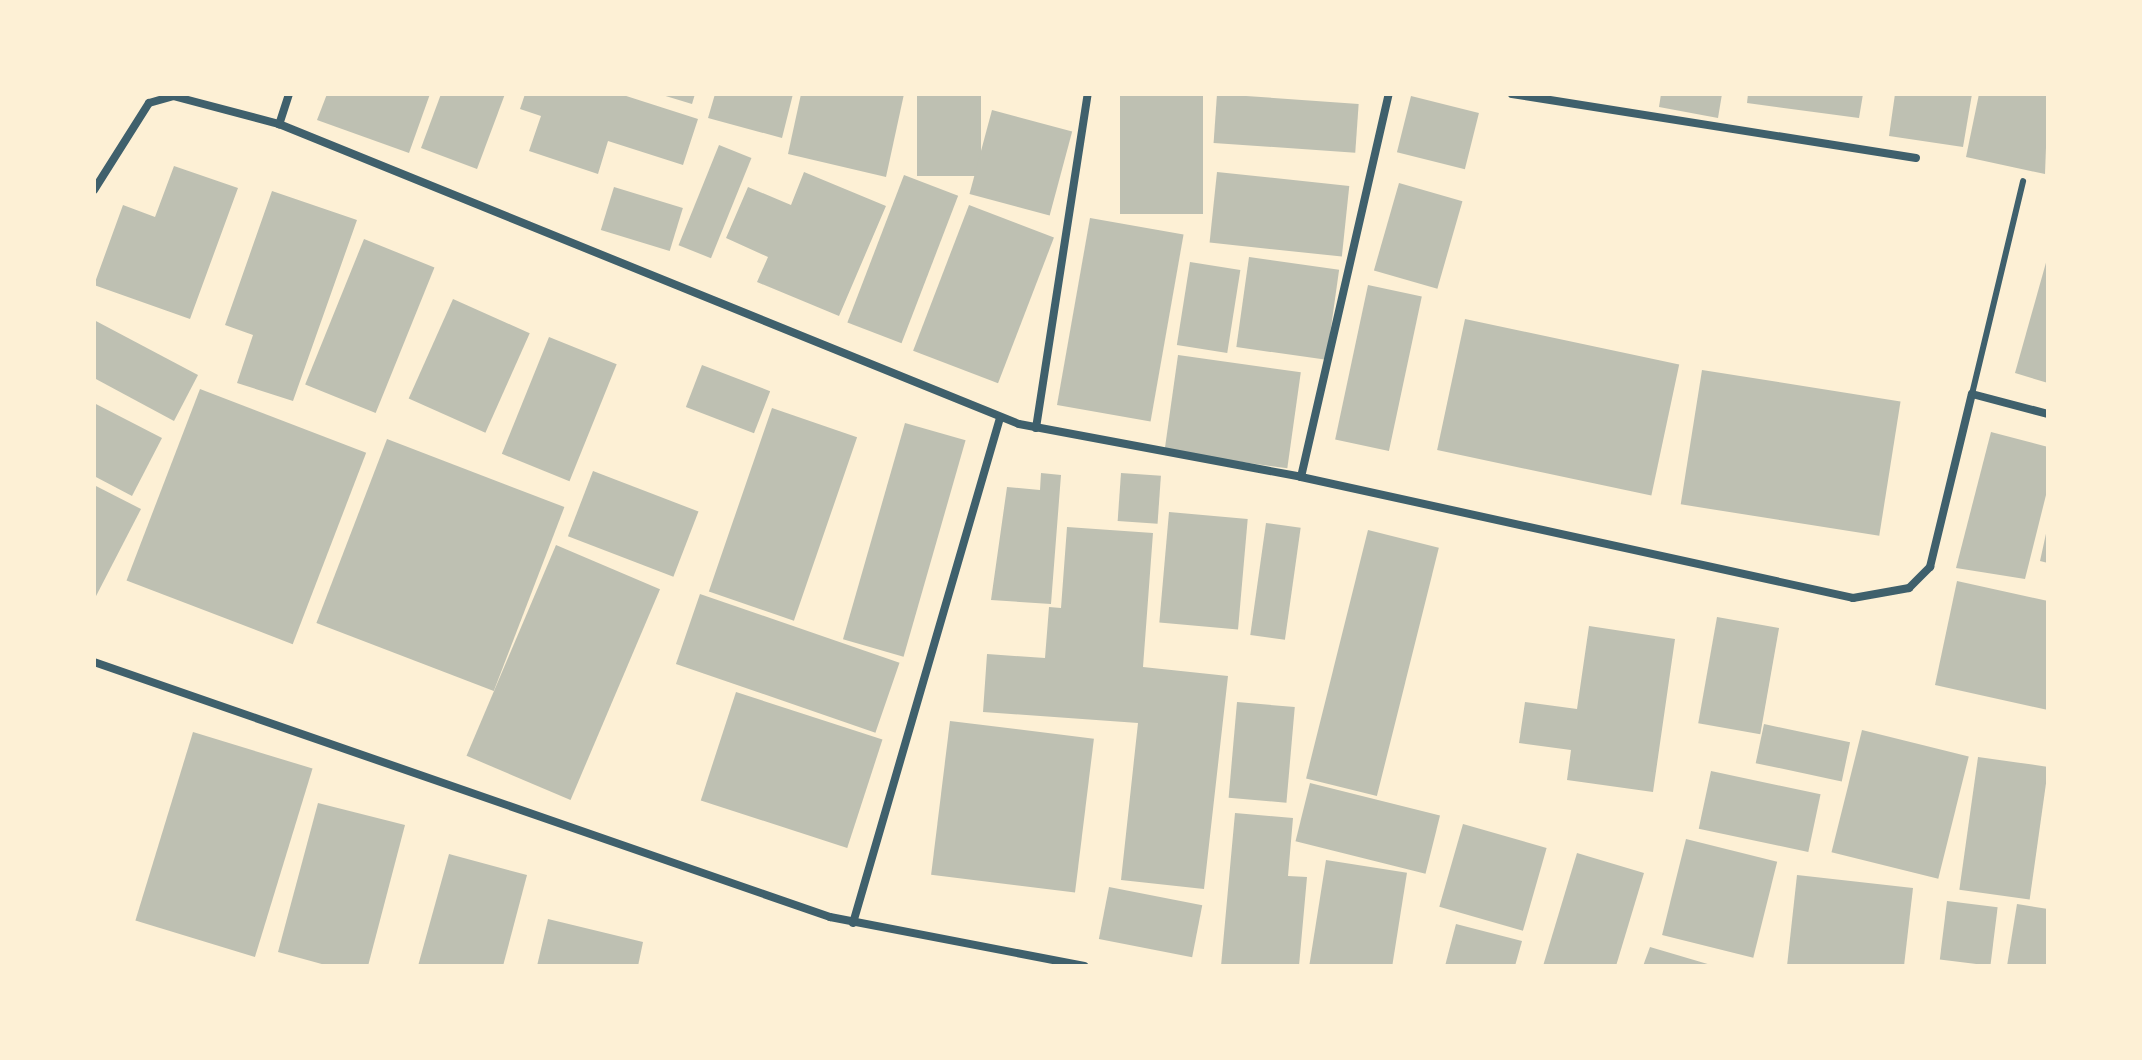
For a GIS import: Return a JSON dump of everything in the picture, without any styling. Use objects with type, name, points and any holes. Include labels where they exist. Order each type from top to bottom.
[{"type":"street","points":[[279,124],[289,94]]},
{"type":"street","points":[[1036,428],[1088,94]]},
{"type":"street","points":[[1301,477],[1389,94]]},
{"type":"street","points":[[1512,94],[1916,158]]},
{"type":"street","points":[[94,190],[149,103],[173,96],[279,124],[1000,418],[1036,428],[1301,477],[1853,598],[1881,597],[1909,588],[1930,567],[1972,394],[2048,414]]},
{"type":"street","points":[[853,923],[1000,418]]},
{"type":"street","points":[[94,662],[853,923],[1084,966]]},
{"type":"street","points":[[1020,966],[1021,954]]},
{"type":"lane","points":[[1972,394],[2023,181]]},
{"type":"building","points":[[327,94],[430,94],[409,153],[317,120]]},
{"type":"building","points":[[441,94],[505,94],[477,169],[421,148]]},
{"type":"building","points":[[525,94],[620,94],[698,119],[683,165],[608,141],[598,174],[529,151],[541,116],[520,109]]},
{"type":"building","points":[[659,94],[695,94],[692,104]]},
{"type":"building","points":[[715,94],[793,94],[782,138],[708,118]]},
{"type":"building","points":[[801,94],[904,94],[886,177],[788,154]]},
{"type":"building","points":[[917,94],[981,94],[981,176],[917,176]]},
{"type":"building","points":[[1120,94],[1203,94],[1203,214],[1120,214]]},
{"type":"building","points":[[1217,94],[1359,104],[1355,153],[1214,143]]},
{"type":"building","points":[[1661,94],[1722,94],[1718,118],[1659,107]]},
{"type":"building","points":[[1748,94],[1863,94],[1859,118],[1747,103]]},
{"type":"building","points":[[1895,94],[1972,94],[1963,147],[1889,136]]},
{"type":"building","points":[[1979,94],[2048,94],[2045,174],[1966,157]]},
{"type":"building","points":[[1411,96],[1479,113],[1465,169],[1397,152]]},
{"type":"building","points":[[992,110],[1072,131],[1050,216],[969,194]]},
{"type":"building","points":[[719,145],[751,158],[711,258],[679,245]]},
{"type":"building","points":[[174,166],[238,188],[190,319],[94,285],[123,205],[155,217]]},
{"type":"building","points":[[804,172],[886,206],[839,316],[757,282],[768,257],[726,238],[748,187],[791,205]]},
{"type":"building","points":[[1217,172],[1349,186],[1342,257],[1210,243]]},
{"type":"building","points":[[904,175],[958,196],[902,343],[847,323]]},
{"type":"building","points":[[1399,183],[1462,201],[1437,289],[1374,270]]},
{"type":"building","points":[[614,187],[683,208],[670,251],[601,230]]},
{"type":"building","points":[[272,191],[357,220],[293,401],[237,383],[253,335],[225,325]]},
{"type":"building","points":[[969,205],[1054,238],[998,383],[913,351]]},
{"type":"building","points":[[1090,218],[1184,234],[1151,422],[1057,405]]},
{"type":"building","points":[[364,239],[434,267],[376,413],[305,385]]},
{"type":"building","points":[[1249,257],[1339,270],[1326,360],[1236,347]]},
{"type":"building","points":[[2048,259],[2048,383],[2015,373]]},
{"type":"building","points":[[1190,262],[1240,270],[1227,353],[1177,345]]},
{"type":"building","points":[[1368,285],[1422,296],[1389,451],[1335,440]]},
{"type":"building","points":[[453,299],[530,333],[485,433],[409,399]]},
{"type":"building","points":[[1465,319],[1679,365],[1651,496],[1437,450]]},
{"type":"building","points":[[94,320],[198,375],[174,421],[94,378]]},
{"type":"building","points":[[549,337],[617,364],[569,481],[502,454]]},
{"type":"building","points":[[1178,355],[1301,372],[1287,468],[1165,451]]},
{"type":"building","points":[[702,365],[770,391],[754,433],[686,407]]},
{"type":"building","points":[[1702,370],[1901,401],[1879,536],[1681,504]]},
{"type":"building","points":[[200,389],[366,453],[293,644],[127,580]]},
{"type":"building","points":[[94,403],[162,438],[132,496],[94,476]]},
{"type":"building","points":[[772,408],[857,437],[794,621],[709,591]]},
{"type":"building","points":[[905,423],[966,440],[904,657],[843,639]]},
{"type":"building","points":[[1991,432],[2048,447],[2048,487],[2025,579],[1956,568]]},
{"type":"building","points":[[387,439],[564,507],[494,691],[316,623]]},
{"type":"building","points":[[593,471],[698,511],[673,577],[568,536]]},
{"type":"building","points":[[1041,473],[1061,475],[1051,604],[991,600],[1007,487],[1040,490]]},
{"type":"building","points":[[1121,473],[1161,476],[1158,524],[1118,521]]},
{"type":"building","points":[[94,485],[141,509],[94,600]]},
{"type":"building","points":[[1169,512],[1248,519],[1238,629],[1159,623]]},
{"type":"building","points":[[1266,523],[1301,528],[1285,640],[1250,635]]},
{"type":"building","points":[[1067,527],[1153,533],[1143,667],[1228,676],[1204,889],[1121,880],[1138,723],[983,712],[987,654],[1045,658],[1049,607],[1061,608]]},
{"type":"building","points":[[1368,530],[1439,548],[1377,796],[1306,778]]},
{"type":"building","points":[[2048,530],[2048,563],[2040,561]]},
{"type":"building","points":[[556,545],[660,589],[571,800],[467,756]]},
{"type":"building","points":[[1957,581],[2048,601],[2048,710],[1935,685]]},
{"type":"building","points":[[700,594],[900,663],[875,733],[676,664]]},
{"type":"building","points":[[1717,617],[1779,628],[1760,734],[1698,723]]},
{"type":"building","points":[[1589,626],[1675,639],[1653,792],[1567,780],[1571,750],[1519,743],[1525,702],[1577,709]]},
{"type":"building","points":[[736,692],[882,740],[847,848],[701,800]]},
{"type":"building","points":[[1237,702],[1295,707],[1286,803],[1229,798]]},
{"type":"building","points":[[950,721],[1094,739],[1075,893],[931,875]]},
{"type":"building","points":[[1764,724],[1850,742],[1842,781],[1756,763]]},
{"type":"building","points":[[1862,730],[1969,757],[1938,879],[1832,852]]},
{"type":"building","points":[[193,732],[313,769],[255,957],[135,920]]},
{"type":"building","points":[[1978,757],[2048,767],[2030,900],[1959,890]]},
{"type":"building","points":[[1711,771],[1821,794],[1808,852],[1699,829]]},
{"type":"building","points":[[1310,783],[1440,815],[1426,874],[1295,841]]},
{"type":"building","points":[[318,803],[405,825],[368,966],[329,966],[278,952]]},
{"type":"building","points":[[1235,813],[1293,818],[1288,876],[1307,877],[1299,966],[1221,966]]},
{"type":"building","points":[[1463,824],[1547,848],[1523,931],[1439,907]]},
{"type":"building","points":[[1686,839],[1777,862],[1753,958],[1662,935]]},
{"type":"building","points":[[1577,853],[1644,873],[1616,966],[1543,966]]},
{"type":"building","points":[[449,854],[527,875],[503,966],[418,966]]},
{"type":"building","points":[[1326,860],[1407,873],[1392,966],[1309,966]]},
{"type":"building","points":[[1797,875],[1913,888],[1904,966],[1787,966]]},
{"type":"building","points":[[1109,887],[1202,905],[1192,957],[1099,939]]},
{"type":"building","points":[[1947,901],[1998,907],[1990,966],[1940,960]]},
{"type":"building","points":[[2017,904],[2048,909],[2048,966],[2007,966]]},
{"type":"building","points":[[548,919],[643,942],[638,966],[537,966]]},
{"type":"building","points":[[1456,924],[1522,941],[1515,966],[1445,966]]},
{"type":"building","points":[[1650,947],[1711,965],[1711,966],[1643,966]]}]
